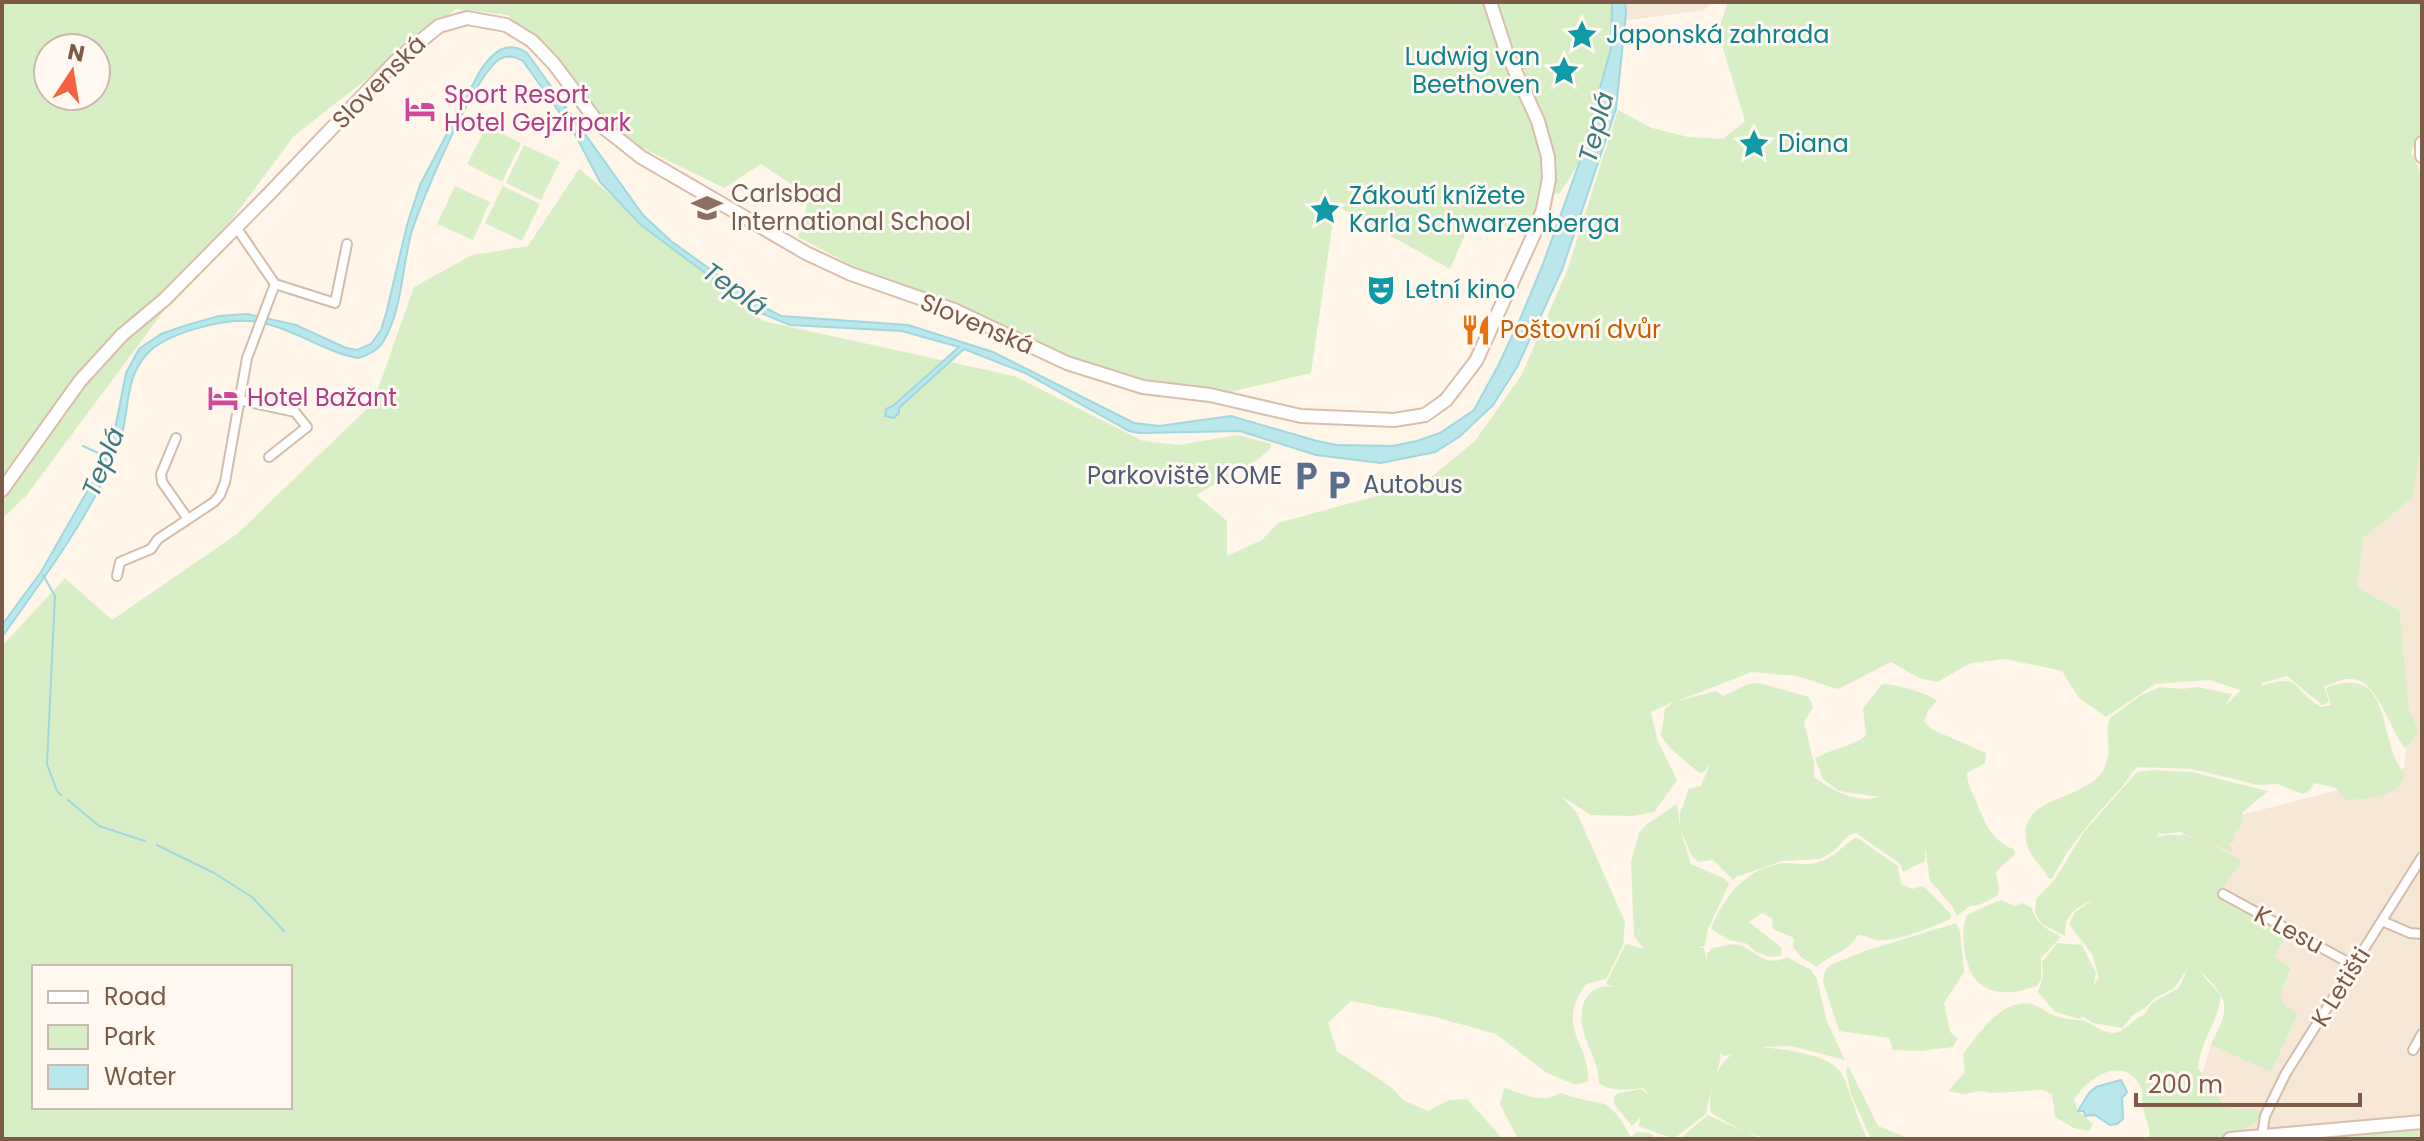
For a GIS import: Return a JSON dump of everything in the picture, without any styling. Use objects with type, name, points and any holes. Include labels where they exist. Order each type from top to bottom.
[{"type":"street","name":"Slovenská","points":[[2,490],[80,381],[122,335],[165,299],[368,88],[414,45],[452,20],[482,19],[512,28],[532,41],[554,64],[598,123],[641,157],[806,253],[851,274],[947,307],[1077,367],[1143,387],[1223,397],[1294,415],[1409,419],[1436,409],[1463,381],[1476,361],[1534,234],[1547,192],[1548,161],[1538,121],[1506,51],[1490,2]]},
{"type":"street","points":[[2422,143],[2422,156]]},
{"type":"street","points":[[236,227],[275,284],[335,303],[347,244]]},
{"type":"street","points":[[117,576],[120,562],[151,549],[158,539],[214,502],[225,482],[247,358],[275,284]]},
{"type":"street","points":[[239,400],[295,412],[307,427],[269,457]]},
{"type":"street","points":[[176,438],[161,474],[162,482],[188,519]]},
{"type":"street","name":"K Letišti","points":[[2262,1135],[2265,1116],[2286,1073],[2422,857]]},
{"type":"street","name":"K Lesu","points":[[2223,894],[2355,966]]},
{"type":"street","points":[[2382,921],[2410,933],[2422,934]]},
{"type":"street","points":[[2413,1050],[2422,1034]]},
{"type":"street","points":[[2230,1139],[2422,1122]]},
{"type":"shaded area","points":[[1600,2],[1713,2],[1704,10],[1607,23]]},
{"type":"shaded area","points":[[2422,444],[2422,1139],[2248,1139],[2202,1110],[2201,1076],[2211,1045],[2271,1072],[2298,1015],[2283,1004],[2281,995],[2290,973],[2273,957],[2240,909],[2219,894],[2181,835],[2194,827],[2385,778],[2404,768],[2406,749],[2419,731],[2409,710],[2400,611],[2357,587],[2364,537],[2412,498]]},
{"type":"green space","points":[[2,2],[1612,2],[1614,6],[1611,48],[1580,161],[1560,193],[1542,196],[1527,238],[1522,231],[1472,219],[1450,269],[1337,206],[1311,373],[1217,395],[1125,384],[853,266],[798,237],[809,196],[761,164],[724,188],[622,138],[508,15],[456,9],[294,136],[26,496],[2,519]]},
{"type":"green space","points":[[1728,2],[2422,2],[2422,129],[2411,152],[2422,175],[2422,444],[2412,498],[2364,537],[2357,587],[2400,611],[2409,710],[2419,731],[2406,749],[2375,695],[2358,680],[2348,679],[2324,686],[2329,702],[2322,705],[2287,676],[2262,683],[2261,686],[2290,682],[2321,707],[2331,705],[2326,690],[2328,687],[2350,683],[2365,687],[2375,696],[2381,710],[2396,760],[2405,774],[2401,782],[2381,796],[2346,800],[2336,788],[2314,783],[2303,794],[2278,784],[2258,785],[2192,769],[2138,767],[2084,830],[2052,879],[2049,879],[2028,848],[2026,831],[2030,818],[2051,802],[2092,782],[2102,772],[2108,757],[2110,718],[2140,696],[2160,687],[2197,687],[2232,694],[2225,706],[2241,690],[2209,680],[2155,684],[2106,717],[2079,698],[2062,671],[2006,659],[1971,663],[1937,682],[1919,678],[1891,662],[1838,689],[1797,676],[1752,672],[1677,701],[1716,691],[1723,696],[1748,684],[1759,683],[1809,697],[1813,707],[1804,722],[1814,763],[1814,777],[1845,795],[1871,799],[1880,797],[1839,791],[1823,779],[1815,758],[1866,736],[1863,708],[1882,684],[1927,695],[1937,701],[1924,721],[1931,729],[1986,753],[1985,763],[1967,773],[1968,781],[1990,831],[2015,854],[1996,872],[1997,896],[1970,906],[1957,916],[1930,881],[1925,846],[1925,861],[1903,872],[1899,863],[1856,833],[1820,859],[1782,861],[1733,880],[1713,860],[1698,862],[1680,829],[1691,864],[1725,879],[1729,884],[1708,929],[1705,946],[1698,948],[1704,948],[1707,962],[1707,954],[1712,948],[1736,945],[1766,960],[1787,957],[1811,970],[1817,979],[1827,1022],[1845,1060],[1791,1046],[1761,1047],[1817,1057],[1836,1067],[1842,1074],[1868,1139],[1765,1139],[1746,1131],[1760,1139],[1679,1139],[1708,1115],[1742,1131],[1711,1113],[1714,1080],[1709,1096],[1707,1113],[1674,1139],[1638,1126],[1641,1117],[1632,1126],[1614,1104],[1614,1097],[1618,1093],[1642,1089],[1649,1096],[1644,1088],[1615,1089],[1599,1083],[1582,1021],[1583,1005],[1591,992],[1604,986],[1613,987],[1606,983],[1626,944],[1644,949],[1634,936],[1631,862],[1639,833],[1677,804],[1680,826],[1680,813],[1689,789],[1701,786],[1711,762],[1704,772],[1699,773],[1661,736],[1665,709],[1675,701],[1651,712],[1657,739],[1677,780],[1654,812],[1632,816],[1591,815],[1561,796],[1577,813],[1625,922],[1623,945],[1606,979],[1586,984],[1573,1013],[1588,1081],[1576,1085],[1547,1073],[1496,1034],[1435,1017],[1351,1001],[1328,1023],[1337,1051],[1391,1087],[1403,1100],[1428,1111],[1449,1100],[1467,1099],[1503,1139],[2,1139],[2,646],[65,578],[112,620],[237,534],[373,403],[414,287],[472,255],[528,246],[579,169],[763,321],[1014,376],[1143,441],[1179,445],[1238,435],[1271,444],[1270,449],[1257,460],[1196,495],[1227,521],[1227,556],[1262,540],[1278,523],[1424,483],[1475,441],[1521,376],[1567,271],[1618,110],[1652,128],[1688,137],[1723,139],[1745,121],[1718,32]],"holes":[[[1721,1052],[1723,1056],[1733,1054],[1722,1064],[1715,1079]]]},
{"type":"green space","points":[[487,126],[521,143],[502,182],[467,164]]},
{"type":"green space","points":[[524,145],[560,162],[541,200],[506,183]]},
{"type":"green space","points":[[455,186],[490,202],[473,240],[437,224]]},
{"type":"green space","points":[[503,186],[540,204],[522,241],[485,223]]},
{"type":"green space","points":[[2137,772],[2192,772],[2268,791],[2242,813],[2243,822],[2235,832],[2234,842],[2228,843],[2233,852],[2180,832],[2160,832],[2157,837],[2190,837],[2242,861],[2219,894],[2286,937],[2274,957],[2291,968],[2281,995],[2283,1004],[2298,1014],[2271,1072],[2211,1045],[2224,1012],[2221,996],[2199,1059],[2198,1068],[2227,1107],[2259,1110],[2262,1114],[2261,1119],[2235,1136],[2212,1139],[2150,1138],[2141,1087],[2134,1077],[2116,1070],[2096,1077],[2074,1100],[2078,1111],[2093,1124],[2089,1131],[2074,1128],[2055,1117],[2052,1094],[2042,1090],[1964,1094],[1948,1091],[1965,1072],[1963,1054],[1992,1019],[2010,1007],[2031,1004],[2055,1016],[2084,1021],[2113,1033],[2125,1028],[2144,1015],[2152,1003],[2179,988],[2188,968],[2174,988],[2155,998],[2122,1028],[2055,1012],[2038,992],[2043,976],[2042,962],[2057,943],[2082,945],[2096,973],[2093,986],[2099,978],[2092,954],[2069,924],[2075,912],[2093,900],[2072,912],[2065,936],[2042,924],[2035,913],[2036,899],[2055,879],[2084,832]]},
{"type":"green space","points":[[1855,838],[1898,866],[1901,884],[1912,889],[1923,886],[1951,914],[1950,919],[1893,939],[1876,940],[1858,935],[1848,946],[1817,967],[1801,957],[1793,947],[1794,938],[1773,929],[1772,918],[1762,913],[1749,922],[1782,948],[1781,956],[1770,957],[1756,952],[1745,943],[1729,940],[1711,929],[1730,894],[1749,876],[1773,865],[1811,864],[1824,860]]},
{"type":"green space","points":[[2000,900],[2015,906],[2022,903],[2032,908],[2040,923],[2061,937],[2041,958],[2041,979],[2037,986],[1998,992],[1979,983],[1972,974],[1964,946],[1967,915]]},
{"type":"green space","points":[[1956,923],[1960,931],[1964,972],[1944,1003],[1950,1032],[1958,1038],[1953,1047],[1893,1050],[1889,1038],[1839,1031],[1823,981],[1830,965]]},
{"type":"green space","points":[[1849,1067],[1878,1126],[1903,1136],[1903,1139],[1871,1139],[1851,1094],[1846,1070]]},
{"type":"green space","points":[[1504,1088],[1532,1097],[1545,1098],[1561,1093],[1603,1104],[1615,1113],[1631,1137],[1637,1132],[1650,1133],[1657,1139],[1518,1139],[1500,1104]]},
{"type":"green space","points":[[2422,1129],[2422,1139],[2290,1139]]},
{"type":"water","name":"Teplá","points":[[1612,2],[1625,2],[1626,13],[1616,109],[1562,270],[1517,367],[1493,405],[1459,437],[1435,452],[1381,463],[1316,455],[1240,431],[1129,431],[1025,373],[964,349],[899,408],[894,418],[885,416],[886,409],[959,347],[902,331],[790,325],[756,311],[641,225],[600,182],[576,136],[523,61],[503,57],[477,88],[425,195],[411,234],[394,317],[381,345],[358,358],[278,327],[238,321],[195,329],[156,346],[135,372],[121,438],[98,490],[60,555],[2,637],[2,625],[41,572],[104,462],[115,429],[126,373],[139,349],[161,334],[187,325],[219,316],[247,314],[296,325],[346,348],[357,350],[371,344],[381,330],[420,185],[480,71],[500,50],[512,47],[527,53],[643,215],[671,241],[758,304],[781,316],[908,325],[993,352],[1134,423],[1159,426],[1231,416],[1337,445],[1393,446],[1440,433],[1474,410],[1498,366],[1543,264],[1580,161],[1611,48]]},
{"type":"water","points":[[2121,1080],[2127,1092],[2122,1098],[2123,1119],[2117,1124],[2110,1125],[2095,1115],[2085,1116],[2084,1111],[2078,1111],[2096,1087]]},
{"type":"waterway","name":"Teplá","points":[[83,446],[107,457]]},
{"type":"waterway","points":[[43,575],[55,596],[47,764],[61,795]]},
{"type":"waterway","points":[[68,800],[99,826],[145,841]]},
{"type":"waterway","points":[[157,845],[214,873],[252,897],[284,931]]},
{"type":"place","name":"Japonská zahrada","points":[[1582,35]]},
{"type":"place","name":"Ludwig van Beethoven","points":[[1564,71]]},
{"type":"place","name":"Sport Resort Hotel Gejzírpark","points":[[420,109]]},
{"type":"place","name":"Diana","points":[[1754,144]]},
{"type":"place","name":"Carlsbad International School","points":[[707,208]]},
{"type":"place","name":"Zákoutí knížete Karla Schwarzenberga","points":[[1325,210]]},
{"type":"place","name":"Letní kino","points":[[1381,290]]},
{"type":"place","name":"Poštovní dvůr","points":[[1476,330]]},
{"type":"place","name":"Hotel Bažant","points":[[223,398]]},
{"type":"place","name":"Parkoviště KOME","points":[[1306,476]]},
{"type":"place","name":"Autobus","points":[[1339,485]]}]
